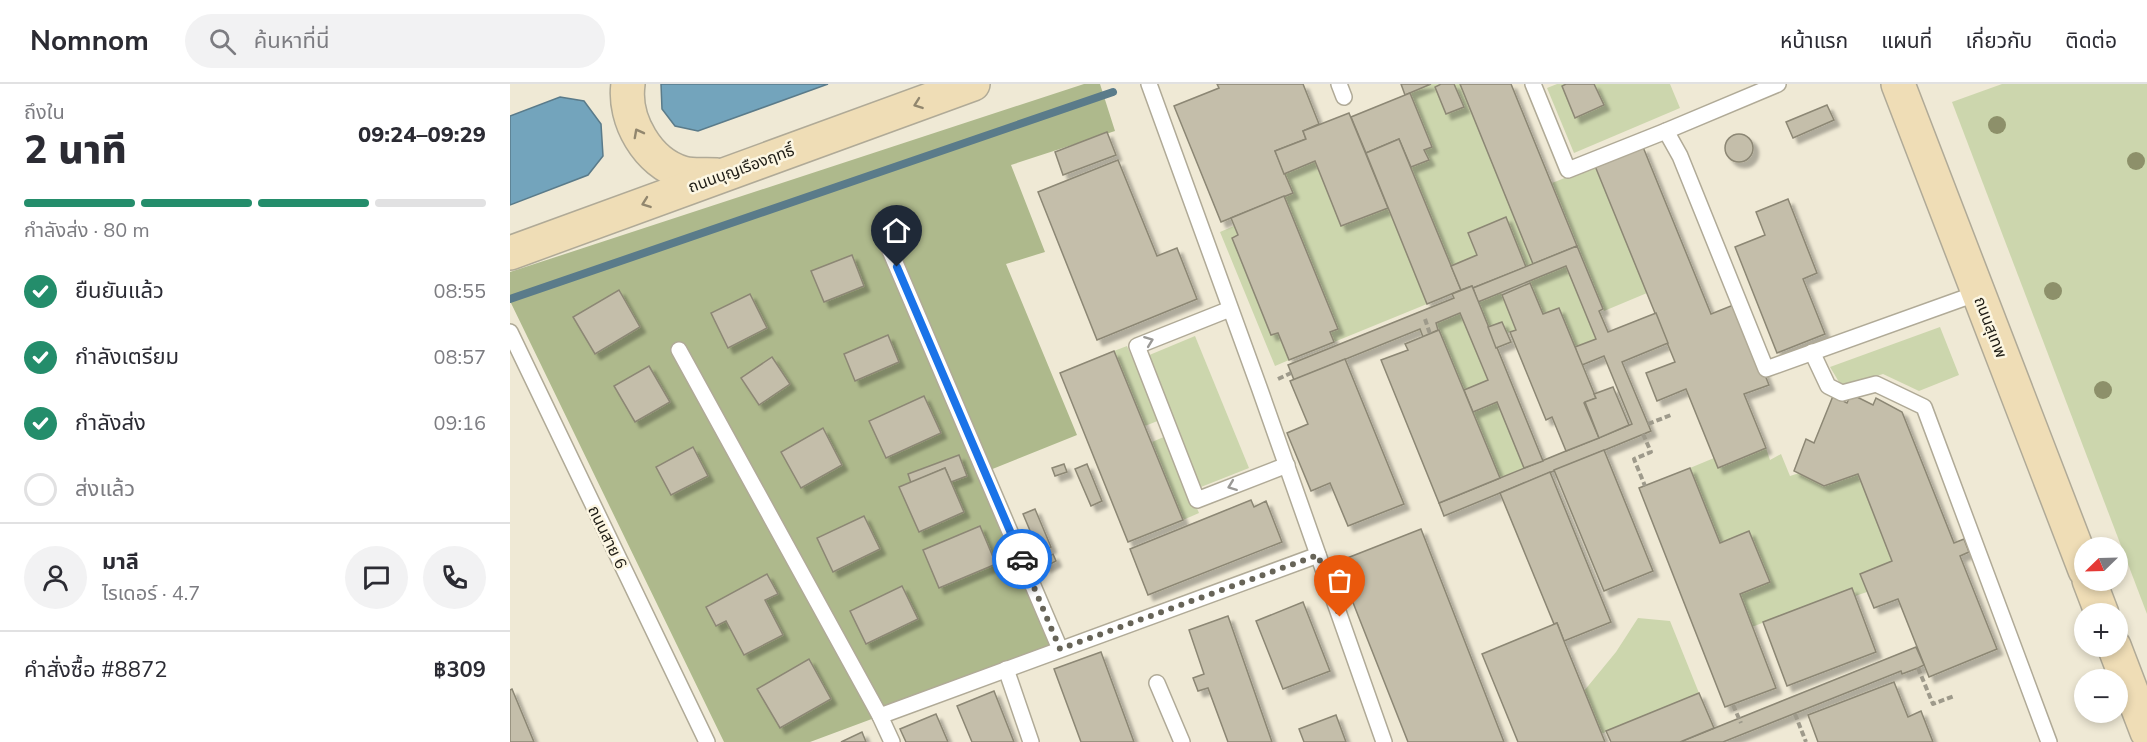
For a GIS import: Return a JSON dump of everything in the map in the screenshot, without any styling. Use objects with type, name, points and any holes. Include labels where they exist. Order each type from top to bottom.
[{"type":"main road","points":[[628,84],[630,118],[644,144],[659,162],[684,174],[721,175]]},
{"type":"main road","name":"ถนนบุญเรืองฤทธิ์","points":[[510,253],[974,84]]},
{"type":"main road","name":"ถนนสุเทพ","points":[[1898,84],[2074,542]]},
{"type":"main road","points":[[2118,657],[2147,732]]},
{"type":"lane","points":[[1149,84],[1287,465],[1384,742]]},
{"type":"lane","points":[[1533,84],[1568,170],[1778,84]]},
{"type":"lane","points":[[1666,130],[1680,156],[1766,369],[1978,293]]},
{"type":"lane","points":[[888,246],[1060,649]]},
{"type":"lane","points":[[1230,309],[1137,346],[1197,500],[1287,465]]},
{"type":"lane","name":"ถนนสาย 6","points":[[510,332],[707,742]]},
{"type":"lane","points":[[679,350],[880,716],[892,742]]},
{"type":"lane","points":[[1812,351],[1828,386],[1842,393],[1876,384],[1924,407],[2049,742]]},
{"type":"lane","points":[[880,716],[1318,555]]},
{"type":"lane","points":[[1006,669],[1031,742]]},
{"type":"lane","points":[[1158,682],[1182,742]]},
{"type":"path","points":[[1425,319],[1430,334]]},
{"type":"path","points":[[1648,424],[1671,415]]},
{"type":"path","points":[[1643,434],[1651,452],[1634,459],[1645,486]]},
{"type":"path","points":[[1918,668],[1933,705],[1954,696]]},
{"type":"path","points":[[1733,705],[1741,723]]},
{"type":"path","points":[[1795,714],[1806,742]]},
{"type":"green space","points":[[1084,84],[1100,84],[1115,131],[1011,165],[1045,252],[1006,264],[1077,435],[980,474],[1050,646],[1006,669],[810,742],[724,742],[510,301],[510,272]]},
{"type":"green space","points":[[1431,84],[1460,84],[1533,264],[1526,267],[1506,217],[1468,233],[1477,255],[1451,266],[1411,167],[1428,160],[1424,150],[1432,147],[1410,93]]},
{"type":"green space","points":[[1557,84],[1670,84],[1680,108],[1574,153],[1547,88]]},
{"type":"green space","points":[[2002,84],[2147,84],[2147,614],[2128,564],[2128,537],[2118,537],[1952,102]]},
{"type":"green space","points":[[1315,161],[1341,226],[1388,208],[1427,304],[1334,342],[1330,332],[1338,329],[1284,196],[1284,174]]},
{"type":"green space","points":[[1595,166],[1647,293],[1604,311],[1552,183]]},
{"type":"green space","points":[[1234,226],[1238,235],[1232,238],[1271,335],[1278,333],[1289,360],[1275,366],[1220,232]]},
{"type":"green space","points":[[1566,266],[1596,339],[1575,347],[1559,308],[1543,314],[1529,281]]},
{"type":"green space","points":[[1501,292],[1516,330],[1507,333],[1502,322],[1488,327],[1478,302]]},
{"type":"green space","points":[[1460,313],[1488,380],[1464,390],[1436,323]]},
{"type":"green space","points":[[1940,327],[1959,375],[1919,391],[1883,374],[1842,387],[1830,367]]},
{"type":"green space","points":[[1195,336],[1249,468],[1201,487],[1147,356]]},
{"type":"green space","points":[[1127,346],[1160,420],[1145,426],[1114,351]]},
{"type":"green space","points":[[1497,402],[1524,468],[1500,478],[1473,412]]},
{"type":"green space","points":[[1166,436],[1199,513],[1183,520],[1152,442]]},
{"type":"green space","points":[[1766,448],[1770,460],[1781,454],[1790,476],[1799,473],[1823,486],[1858,474],[1892,561],[1861,574],[1867,592],[1855,596],[1852,588],[1752,627],[1740,594],[1770,582],[1749,531],[1720,543],[1690,468],[1714,458],[1718,468]]},
{"type":"green space","points":[[1638,618],[1670,621],[1699,693],[1601,734],[1584,691],[1616,652]]},
{"type":"water","points":[[661,84],[828,84],[698,131],[675,126],[662,109]]},
{"type":"water","points":[[560,97],[584,101],[601,124],[603,156],[588,175],[510,205],[510,116]]},
{"type":"building","points":[[1217,84],[1303,84],[1319,124],[1303,131],[1306,139],[1275,151],[1293,193],[1221,222],[1174,106],[1219,88]]},
{"type":"building","points":[[1401,84],[1431,84],[1405,95]]},
{"type":"building","points":[[1441,84],[1454,84],[1464,107],[1446,114],[1435,87]]},
{"type":"building","points":[[1460,84],[1511,84],[1577,246],[1533,264]]},
{"type":"building","points":[[1594,84],[1604,105],[1575,118],[1562,86]]},
{"type":"building","points":[[1410,93],[1432,147],[1424,150],[1429,160],[1411,167],[1399,139],[1366,153],[1351,117]]},
{"type":"building","points":[[1827,105],[1834,120],[1793,138],[1786,122]]},
{"type":"building","points":[[1349,113],[1388,208],[1341,226],[1315,161],[1284,174],[1275,151],[1306,139],[1303,131]]},
{"type":"building","points":[[1107,132],[1116,155],[1063,175],[1055,152]]},
{"type":"building","points":[[1739,134],[1749,138],[1753,148],[1749,158],[1739,162],[1729,158],[1725,148],[1729,138]]},
{"type":"building","points":[[1399,139],[1461,290],[1427,304],[1366,153]]},
{"type":"building","points":[[1643,147],[1711,314],[1736,304],[1769,385],[1744,394],[1766,448],[1718,468],[1686,389],[1657,401],[1646,373],[1675,362],[1595,166]]},
{"type":"building","points":[[1118,160],[1157,256],[1177,248],[1197,299],[1097,340],[1038,192]]},
{"type":"building","points":[[1284,196],[1338,329],[1330,332],[1334,342],[1289,360],[1278,333],[1271,335],[1232,238],[1238,235],[1231,218]]},
{"type":"building","points":[[1788,199],[1817,273],[1803,279],[1825,334],[1777,353],[1735,247],[1765,235],[1756,212]]},
{"type":"building","points":[[1506,217],[1526,267],[1473,288],[1472,286],[1461,290],[1451,266],[1477,255],[1468,233]]},
{"type":"building","points":[[1577,246],[1603,309],[1599,311],[1608,332],[1656,313],[1668,343],[1622,362],[1651,431],[1444,516],[1439,503],[1632,424],[1604,356],[1582,365],[1578,356],[1575,347],[1596,339],[1566,266],[1478,302],[1473,288]]},
{"type":"building","points":[[852,255],[864,286],[824,302],[811,271]]},
{"type":"building","points":[[1530,283],[1543,314],[1559,308],[1596,398],[1584,403],[1599,438],[1566,451],[1552,417],[1546,420],[1510,332],[1516,330],[1502,295]]},
{"type":"building","points":[[1472,286],[1543,461],[1524,468],[1497,402],[1473,412],[1464,390],[1488,380],[1460,313],[1436,323],[1438,330],[1423,337],[1420,329],[1294,380],[1288,365],[1454,298],[1452,294]]},
{"type":"building","points":[[619,290],[640,327],[595,354],[573,317]]},
{"type":"building","points":[[750,294],[767,328],[728,348],[711,313]]},
{"type":"building","points":[[1502,322],[1511,342],[1496,348],[1488,327]]},
{"type":"building","points":[[1439,330],[1500,478],[1439,503],[1381,360],[1408,350],[1405,344]]},
{"type":"building","points":[[888,335],[899,362],[855,381],[844,354]]},
{"type":"building","points":[[1114,351],[1183,520],[1128,542],[1060,373]]},
{"type":"building","points":[[772,357],[790,384],[759,405],[741,378]]},
{"type":"building","points":[[1345,359],[1404,504],[1348,526],[1330,483],[1311,491],[1287,433],[1308,424],[1290,381]]},
{"type":"building","points":[[649,366],[670,402],[635,422],[614,386]]},
{"type":"building","points":[[1613,387],[1629,425],[1599,438],[1585,402],[1596,398],[1594,394]]},
{"type":"building","points":[[1851,394],[1873,405],[1876,398],[1902,412],[1954,543],[1964,539],[1969,552],[1960,556],[1997,649],[1929,677],[1898,599],[1874,608],[1860,574],[1892,561],[1858,474],[1824,486],[1794,471],[1806,439],[1814,443],[1833,396],[1847,403]]},
{"type":"building","points":[[924,396],[941,433],[886,458],[869,421]]},
{"type":"building","points":[[823,428],[842,465],[801,488],[781,452]]},
{"type":"building","points":[[693,447],[708,476],[671,495],[656,467]]},
{"type":"building","points":[[1604,450],[1653,571],[1604,591],[1554,470]]},
{"type":"building","points":[[959,455],[967,476],[951,482],[945,468],[911,483],[908,474]]},
{"type":"building","points":[[1064,464],[1067,472],[1055,476],[1052,468]]},
{"type":"building","points":[[1087,464],[1102,501],[1091,506],[1075,469]]},
{"type":"building","points":[[945,468],[964,512],[919,532],[899,487]]},
{"type":"building","points":[[1690,468],[1720,543],[1749,531],[1770,582],[1740,594],[1776,688],[1725,707],[1639,488]]},
{"type":"building","points":[[1550,472],[1611,622],[1564,641],[1557,623],[1554,624],[1500,493]]},
{"type":"building","points":[[1251,500],[1254,507],[1266,501],[1282,542],[1148,595],[1130,549]]},
{"type":"building","points":[[1035,509],[1051,547],[1039,552],[1023,514]]},
{"type":"building","points":[[864,516],[880,549],[833,572],[817,538]]},
{"type":"building","points":[[980,526],[996,564],[939,588],[923,550]]},
{"type":"building","points":[[1421,529],[1504,742],[1408,742],[1337,562]]},
{"type":"building","points":[[1053,554],[1056,561],[1045,567],[1042,560]]},
{"type":"building","points":[[767,574],[778,594],[765,600],[783,635],[744,655],[726,621],[716,626],[706,607]]},
{"type":"building","points":[[902,586],[918,619],[866,644],[850,611]]},
{"type":"building","points":[[1852,588],[1876,652],[1787,686],[1763,622]]},
{"type":"building","points":[[1303,602],[1330,671],[1283,689],[1256,621]]},
{"type":"building","points":[[1228,616],[1272,742],[1228,742],[1208,688],[1198,691],[1193,678],[1204,674],[1189,630]]},
{"type":"building","points":[[1557,623],[1605,742],[1518,742],[1482,654]]},
{"type":"building","points":[[1916,647],[1924,665],[1918,668],[1902,674],[1901,671],[1723,742],[1680,742]]},
{"type":"building","points":[[1101,652],[1134,742],[1081,742],[1054,669]]},
{"type":"building","points":[[809,659],[831,699],[780,728],[757,689]]},
{"type":"building","points":[[1894,682],[1908,717],[1921,711],[1933,742],[1818,742],[1808,715]]},
{"type":"building","points":[[512,689],[534,742],[510,742],[510,690]]},
{"type":"building","points":[[994,691],[1014,742],[972,742],[957,706]]},
{"type":"building","points":[[1699,693],[1714,728],[1680,742],[1611,742],[1606,731]]},
{"type":"building","points":[[936,714],[948,742],[906,742],[900,729]]},
{"type":"building","points":[[1336,715],[1346,742],[1304,742],[1299,729]]},
{"type":"building","points":[[862,732],[866,742],[841,742]]},
{"type":"waterway","points":[[510,299],[1113,92]]},
{"type":"way so far","points":[[1022,559],[1060,649],[1318,555],[1340,617]]},
{"type":"route","points":[[897,267],[1022,559]]}]
